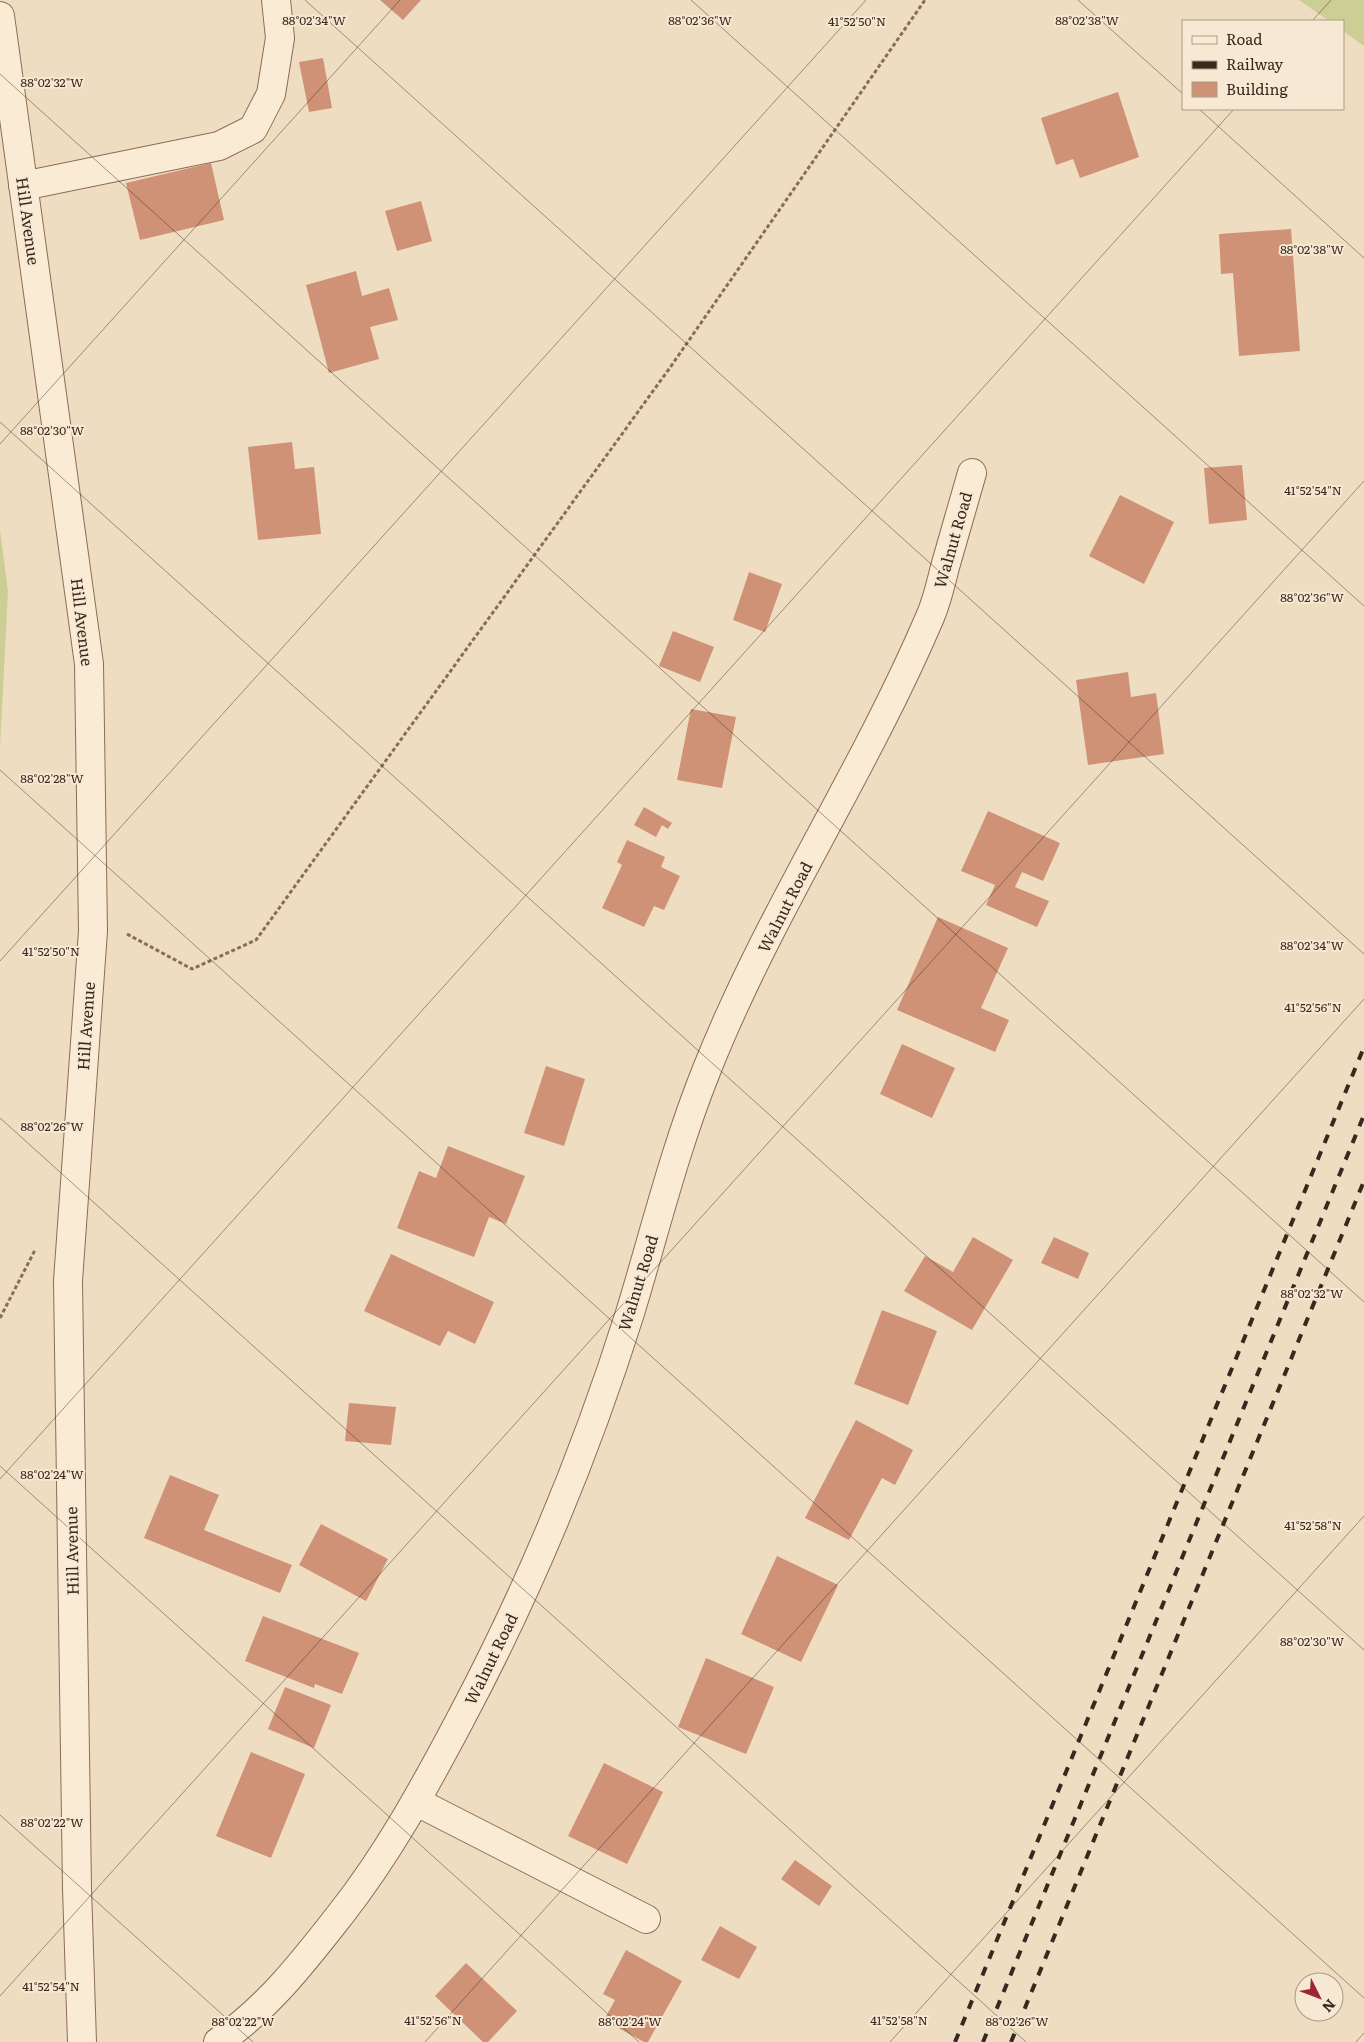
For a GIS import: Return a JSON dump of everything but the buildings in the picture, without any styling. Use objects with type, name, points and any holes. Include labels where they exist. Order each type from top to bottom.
[{"type":"street","points":[[23,186],[219,146],[253,130],[271,94],[280,38],[276,0]]},
{"type":"street","name":"Hill Avenue","points":[[0,16],[89,664],[93,932],[68,1281],[77,1888],[82,2042]]},
{"type":"street","name":"Walnut Road","points":[[218,2042],[241,2027],[315,1948],[357,1893],[417,1802],[490,1665],[542,1552],[589,1432],[630,1314],[679,1146],[707,1068],[745,984],[886,713],[932,613],[972,473]]},
{"type":"street","points":[[417,1802],[646,1919]]},
{"type":"path","points":[[93,932],[130,934],[192,969],[256,940],[669,369],[925,0]]},
{"type":"green space","points":[[1299,0],[1364,0],[1364,46],[1344,32],[1344,20],[1328,20]]},
{"type":"green space","points":[[0,530],[8,591],[0,748]]},
{"type":"railway","points":[[955,2042],[1364,1047]]},
{"type":"railway","points":[[983,2042],[1364,1115]]},
{"type":"railway","points":[[1011,2042],[1364,1181]]}]
